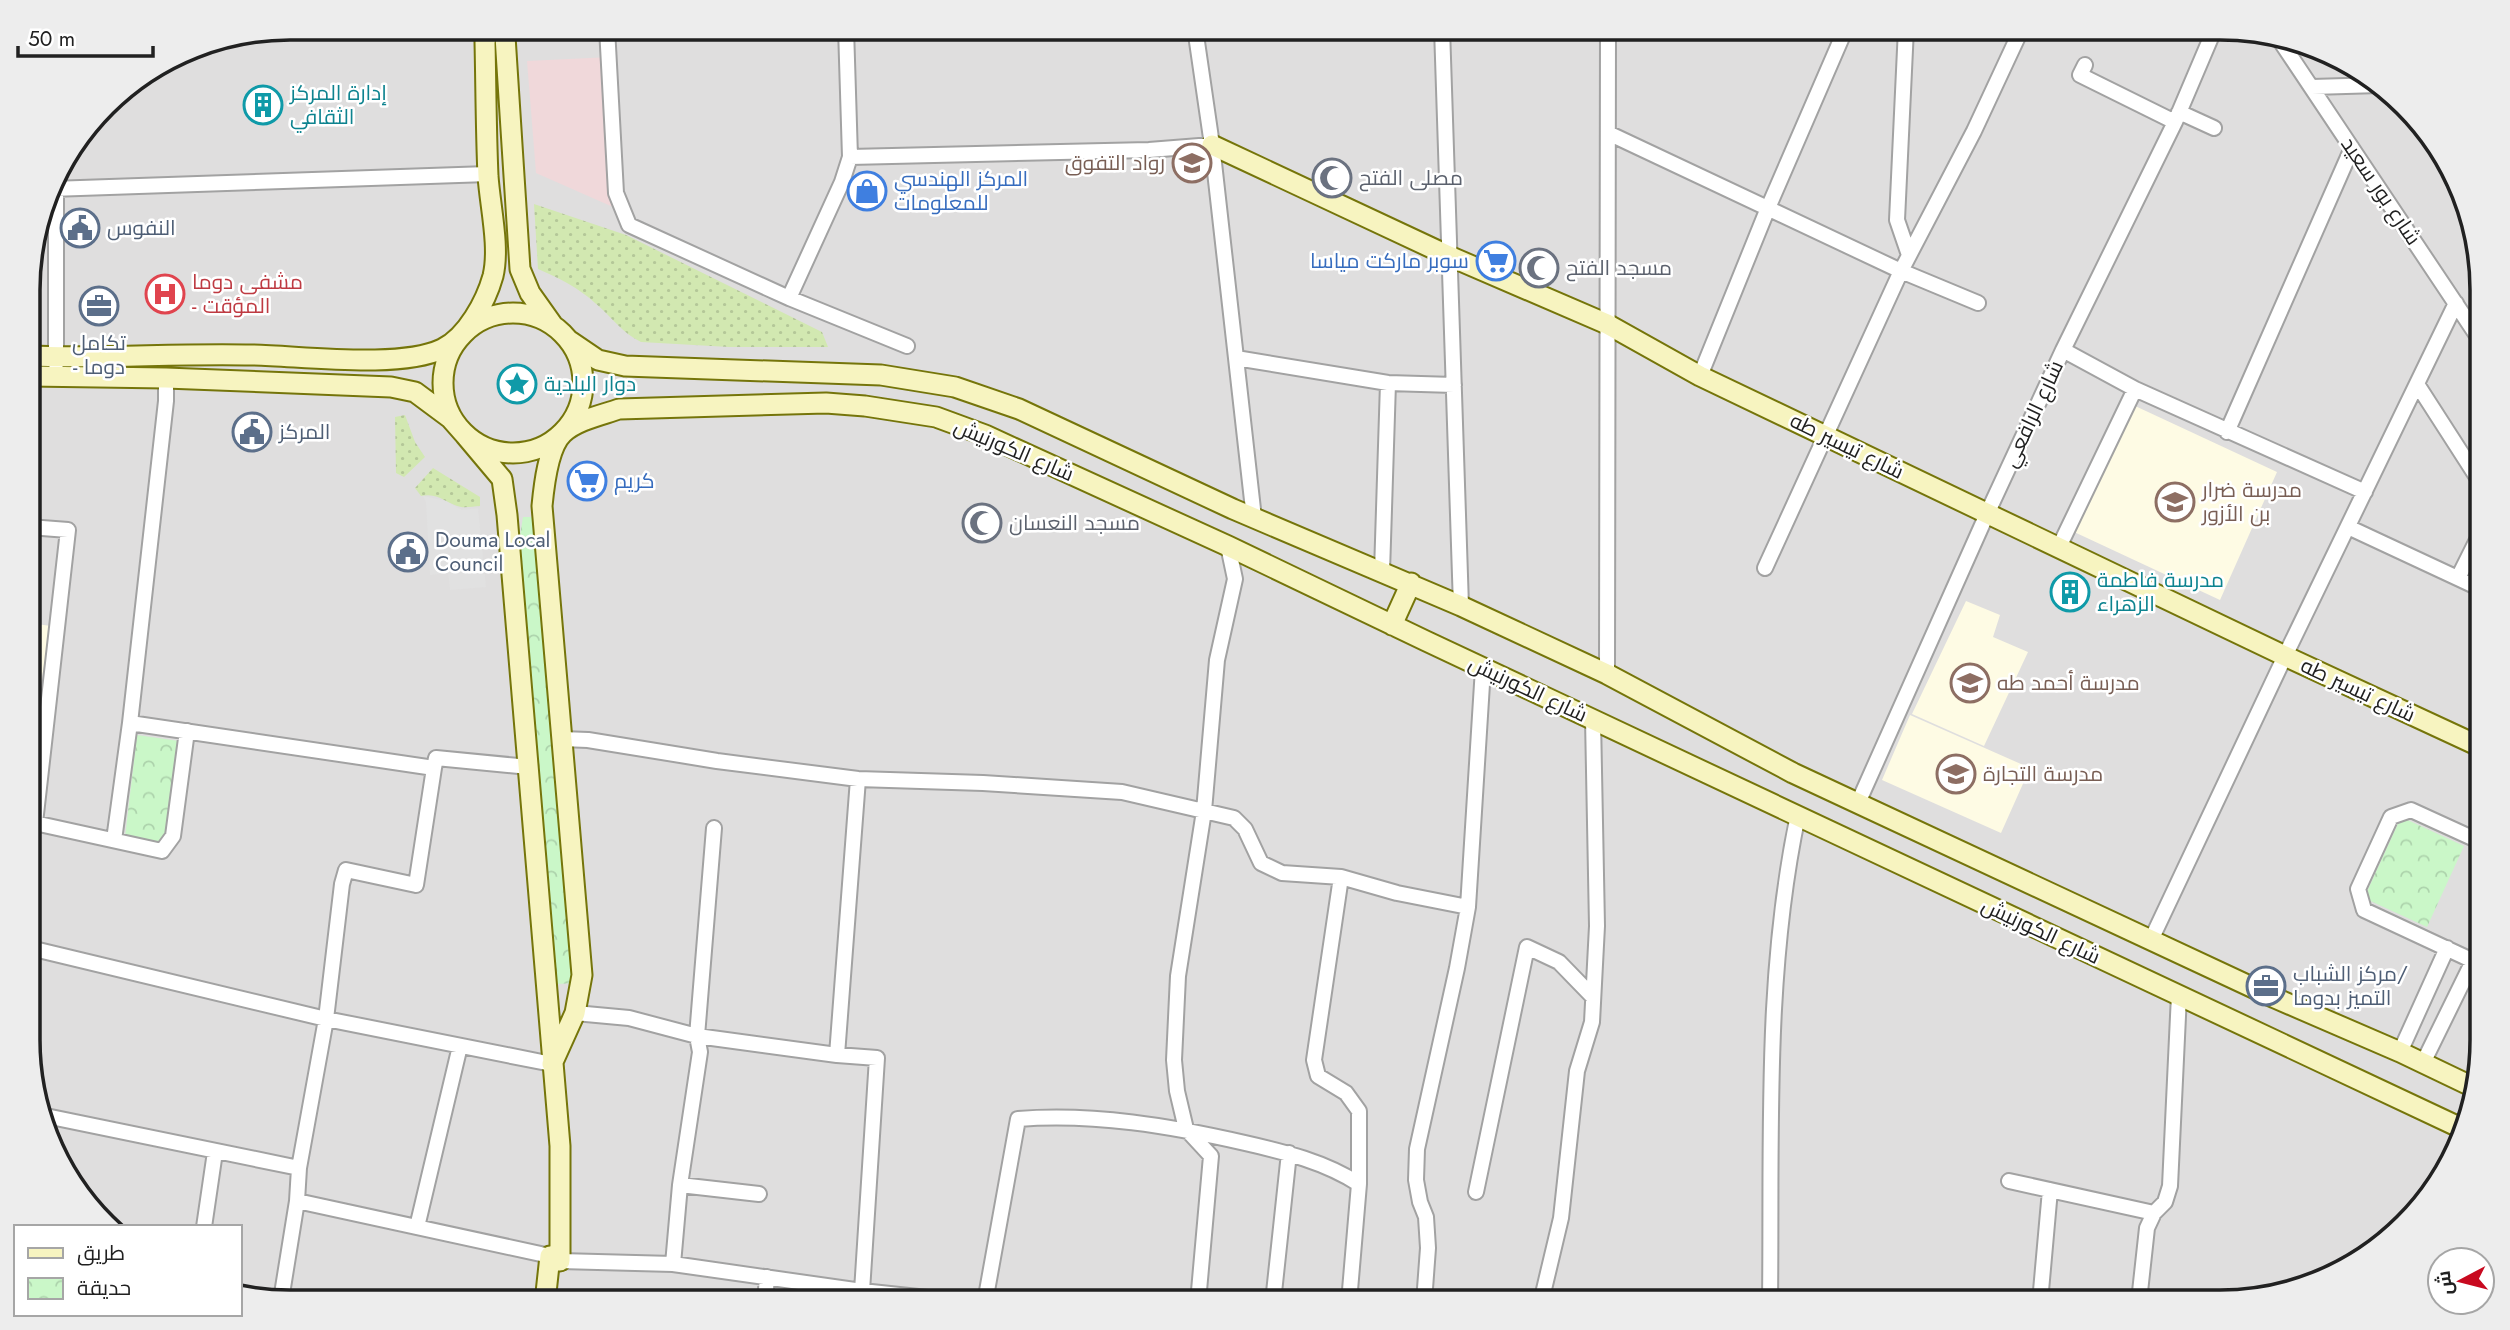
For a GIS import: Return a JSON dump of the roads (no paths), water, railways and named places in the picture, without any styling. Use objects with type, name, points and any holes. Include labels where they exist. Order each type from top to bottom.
[{"type":"main road","points":[[486,40],[488,174],[495,260],[483,301],[449,354],[444,375],[444,397],[452,417],[465,435],[483,446],[504,453],[525,452],[546,446],[563,433]]},
{"type":"main road","points":[[505,40],[520,269],[530,293],[553,325],[570,341],[579,359],[583,378],[582,398],[575,417],[552,454],[544,480],[542,506],[582,975],[575,1013],[552,1064]]},
{"type":"main road","name":"شارع تيسير طه","points":[[1212,145],[1449,256],[1608,324],[1700,376],[2470,742]]},
{"type":"main road","points":[[41,372],[56,367],[250,355],[390,359],[426,355],[445,348],[477,323],[495,315],[515,313],[535,316],[553,325]]},
{"type":"main road","name":"شارع الكورنيش","points":[[570,341],[598,360],[625,366],[881,375],[955,387],[1019,409],[1254,518],[1411,583],[1607,674],[1793,773],[2275,998],[2466,1084]]},
{"type":"main road","points":[[250,355],[254,383]]},
{"type":"main road","points":[[41,361],[56,367],[166,378],[391,387],[415,392],[450,418],[502,479],[560,1146],[555,1258],[548,1290]]},
{"type":"main road","name":"شارع الكورنيش","points":[[563,433],[589,419],[619,409],[826,403],[883,408],[936,417],[985,435],[1228,545],[1483,668],[2455,1124]]},
{"type":"main road","points":[[1392,625],[1411,583]]},
{"type":"street","points":[[608,40],[616,193],[629,225],[789,298],[907,346]]},
{"type":"street","points":[[789,298],[842,182],[850,157],[846,40]]},
{"type":"street","points":[[1197,40],[1212,145],[1254,518]]},
{"type":"street","points":[[1442,40],[1461,606]]},
{"type":"street","points":[[1607,674],[1608,40]]},
{"type":"street","points":[[1700,376],[1768,208],[1841,40]]},
{"type":"street","points":[[1905,40],[1897,220],[1909,255]]},
{"type":"street","points":[[1765,568],[1901,271],[1974,131],[2016,40]]},
{"type":"street","name":"شارع الرافعي","points":[[1858,803],[1987,514],[2177,117],[2211,40]]},
{"type":"street","name":"شارع بور سعيد","points":[[2286,49],[2470,325]]},
{"type":"street","points":[[2085,65],[2080,75],[2177,117],[2214,128]]},
{"type":"street","points":[[2312,87],[2364,85]]},
{"type":"street","points":[[1608,133],[1901,271],[1978,303]]},
{"type":"street","points":[[850,157],[1149,150],[1212,145]]},
{"type":"street","points":[[2227,432],[2352,148]]},
{"type":"street","points":[[62,189],[488,174]]},
{"type":"street","points":[[54,209],[56,367]]},
{"type":"street","points":[[2151,940],[2456,303]]},
{"type":"street","points":[[2063,351],[2135,389],[2227,432],[2365,492]]},
{"type":"street","points":[[1236,358],[1388,383],[1454,385]]},
{"type":"street","points":[[114,840],[130,723],[166,401],[166,378]]},
{"type":"street","points":[[1382,572],[1388,383]]},
{"type":"street","points":[[2417,384],[2470,466]]},
{"type":"street","points":[[2059,547],[2135,389]]},
{"type":"street","points":[[2348,527],[2470,584]]},
{"type":"street","points":[[40,754],[68,530],[41,528]]},
{"type":"street","points":[[1199,1290],[1211,1156],[1186,1129],[1177,1091],[1174,1060],[1178,976],[1204,811],[1217,660],[1235,579],[1228,545]]},
{"type":"street","points":[[2458,578],[2470,554]]},
{"type":"street","points":[[1425,1290],[1428,1248],[1426,1217],[1416,1180],[1417,1149],[1468,907],[1483,668]]},
{"type":"street","points":[[1544,1290],[1561,1218],[1577,1070],[1592,1022],[1597,926],[1592,719]]},
{"type":"street","points":[[130,723],[434,768]]},
{"type":"street","points":[[40,824],[162,851],[173,836],[187,731]]},
{"type":"street","points":[[562,739],[588,740],[717,761],[858,779],[1122,792],[1234,818],[1245,829],[1261,863],[1282,873],[1341,877],[1397,893],[1468,907]]},
{"type":"street","points":[[283,1290],[297,1202],[299,1168],[326,1019],[342,884],[346,870],[416,885],[436,758],[529,767]]},
{"type":"street","points":[[837,1055],[858,779]]},
{"type":"street","points":[[2470,837],[2411,810],[2390,817],[2358,889],[2364,910],[2470,960]]},
{"type":"street","points":[[1770,1290],[1772,1027],[1786,869],[1798,815]]},
{"type":"street","points":[[673,1264],[680,1185],[700,1052],[697,1036],[714,828]]},
{"type":"street","points":[[1341,877],[1314,1060],[1318,1076],[1346,1093],[1359,1111],[1359,1184],[1350,1290]]},
{"type":"street","points":[[1476,1192],[1527,947],[1559,962],[1592,997]]},
{"type":"street","points":[[2400,1052],[2447,948]]},
{"type":"street","points":[[40,950],[326,1019],[552,1064]]},
{"type":"street","points":[[2424,1063],[2470,976]]},
{"type":"street","points":[[2140,1290],[2147,1228],[2154,1213],[2165,1202],[2170,1186],[2179,995]]},
{"type":"street","points":[[575,1013],[629,1018],[697,1036],[877,1058],[862,1290]]},
{"type":"street","points":[[417,1227],[460,1046]]},
{"type":"street","points":[[987,1290],[1018,1119],[1059,1116],[1186,1129],[1289,1153],[1340,1172],[1359,1184]]},
{"type":"street","points":[[53,1118],[299,1168]]},
{"type":"street","points":[[204,1225],[215,1152]]},
{"type":"street","points":[[1274,1290],[1289,1153]]},
{"type":"street","points":[[2009,1181],[2154,1213]]},
{"type":"street","points":[[680,1185],[759,1194]]},
{"type":"street","points":[[2040,1290],[2050,1190]]},
{"type":"street","points":[[297,1202],[555,1258],[673,1264],[855,1290]]},
{"type":"street","points":[[766,1290],[767,1277]]},
{"type":"place","name":"إدارة المركز الثقافي","points":[[263,105]]},
{"type":"place","name":"رواد التفوق","points":[[1192,163]]},
{"type":"place","name":"مصلى الفتح","points":[[1332,178]]},
{"type":"place","name":"المركز الهندسي للمعلومات","points":[[867,191]]},
{"type":"place","name":"النفوس","points":[[80,228]]},
{"type":"place","name":"سوبر ماركت مياسا","points":[[1496,261]]},
{"type":"place","name":"مسجد الفتح","points":[[1539,268]]},
{"type":"place","name":"مشفى دوما - المؤقت","points":[[165,294]]},
{"type":"place","name":"تكامل - دوما","points":[[99,306]]},
{"type":"place","name":"دوار البلدية","points":[[517,384]]},
{"type":"place","name":"المركز","points":[[252,432]]},
{"type":"place","name":"كريم","points":[[587,481]]},
{"type":"place","name":"مدرسة ضرار بن الأزور","points":[[2175,502]]},
{"type":"place","name":"مسجد النعسان","points":[[982,523]]},
{"type":"place","name":"Douma Local Council","points":[[408,552]]},
{"type":"place","name":"مدرسة فاطمة الزهراء","points":[[2070,592]]},
{"type":"place","name":"مدرسة أحمد طه","points":[[1970,683]]},
{"type":"place","name":"مدرسة التجارة","points":[[1956,774]]},
{"type":"place","name":"مركز الشباب/ التميز بدوما","points":[[2266,986]]}]
